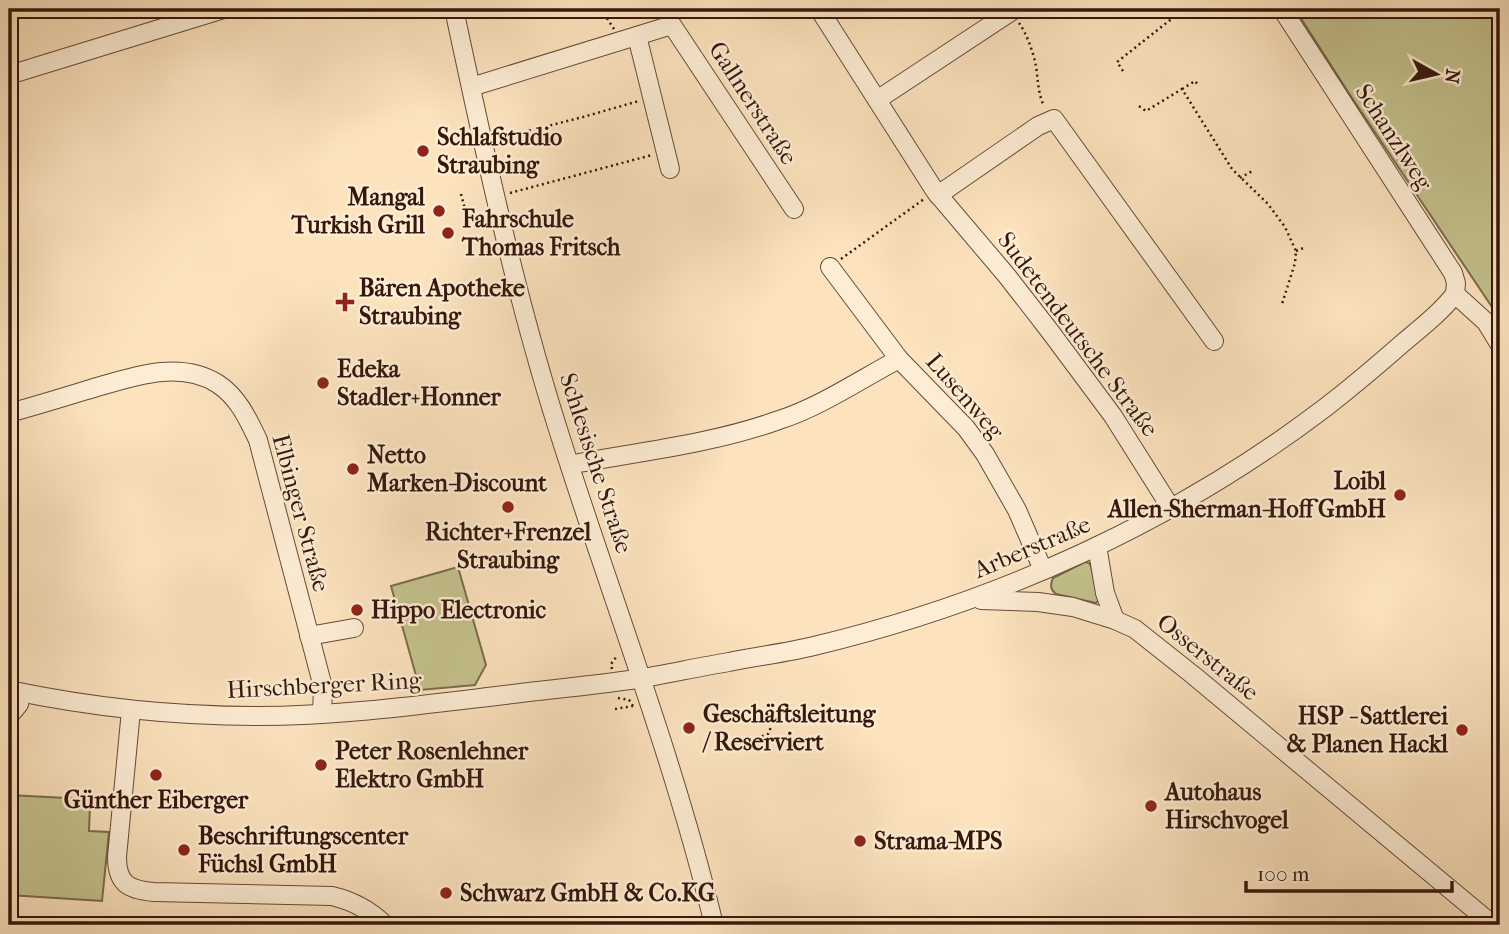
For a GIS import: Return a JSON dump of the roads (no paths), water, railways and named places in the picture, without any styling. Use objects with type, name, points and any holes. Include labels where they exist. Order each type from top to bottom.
[{"type":"street","points":[[9,75],[224,9]]},
{"type":"street","name":"Schlesische Straße","points":[[454,9],[489,170],[547,395],[641,678],[714,925]]},
{"type":"street","name":"Sudetendeutsche Straße","points":[[819,9],[936,193],[1007,276],[1113,416],[1171,508]]},
{"type":"street","name":"Schanzlweg","points":[[1282,9],[1453,273],[1455,294]]},
{"type":"street","points":[[877,100],[1013,10]]},
{"type":"street","name":"Gallnerstraße","points":[[471,87],[672,25],[793,209]]},
{"type":"street","points":[[629,38],[652,97],[670,169]]},
{"type":"street","points":[[936,193],[1038,126],[1054,119],[1214,341]]},
{"type":"street","name":"Lusenweg","points":[[830,267],[899,359],[965,428],[985,454],[1017,510],[1043,570]]},
{"type":"street","points":[[1455,294],[1486,322],[1500,345]]},
{"type":"street","name":"Arberstraße","points":[[641,678],[808,647],[873,630],[971,600],[1097,546],[1171,508],[1264,452],[1355,384],[1418,331],[1455,294]]},
{"type":"street","points":[[570,466],[721,437],[779,420],[802,412],[899,359]]},
{"type":"street","name":"Elbinger Straße","points":[[9,413],[137,376],[160,372],[199,375],[217,384],[234,398],[248,418],[258,440],[323,687],[322,714]]},
{"type":"street","points":[[1097,546],[1105,593],[1115,620]]},
{"type":"street","name":"Osserstraße","points":[[971,600],[1038,602],[1073,607],[1135,629],[1493,925]]},
{"type":"street","points":[[309,636],[354,628]]},
{"type":"street","name":"Hirschberger Ring","points":[[15,691],[73,703],[131,710],[258,716],[322,714],[434,704],[641,678]]},
{"type":"street","points":[[9,716],[19,704],[15,691]]},
{"type":"street","points":[[131,710],[117,857],[117,870],[122,881],[131,888],[154,892],[332,896],[357,904],[385,925]]},
{"type":"place","name":"Schlafstudio Straubing","points":[[423,151]]},
{"type":"place","name":"Mangal Turkish Grill","points":[[439,211]]},
{"type":"place","name":"Fahrschule Thomas Fritsch","points":[[448,233]]},
{"type":"place","name":"Bären Apotheke Straubing","points":[[345,302]]},
{"type":"place","name":"Edeka Stadler+Honner","points":[[323,383]]},
{"type":"place","name":"Netto Marken-Discount","points":[[353,469]]},
{"type":"place","name":"Loibl Allen-Sherman-Hoff GmbH","points":[[1400,495]]},
{"type":"place","name":"Richter+Frenzel Straubing","points":[[508,507]]},
{"type":"place","name":"Hippo Electronic","points":[[357,610]]},
{"type":"place","name":"Geschäftsleitung / Reserviert","points":[[689,728]]},
{"type":"place","name":"HSP - Sattlerei & Planen Hackl","points":[[1462,730]]},
{"type":"place","name":"Peter Rosenlehner Elektro GmbH","points":[[321,765]]},
{"type":"place","name":"Günther Eiberger","points":[[156,775]]},
{"type":"place","name":"Autohaus Hirschvogel","points":[[1151,806]]},
{"type":"place","name":"Strama-MPS","points":[[860,841]]},
{"type":"place","name":"Beschriftungscenter Füchsl GmbH","points":[[184,850]]},
{"type":"place","name":"Schwarz GmbH & Co.KG","points":[[446,893]]}]
